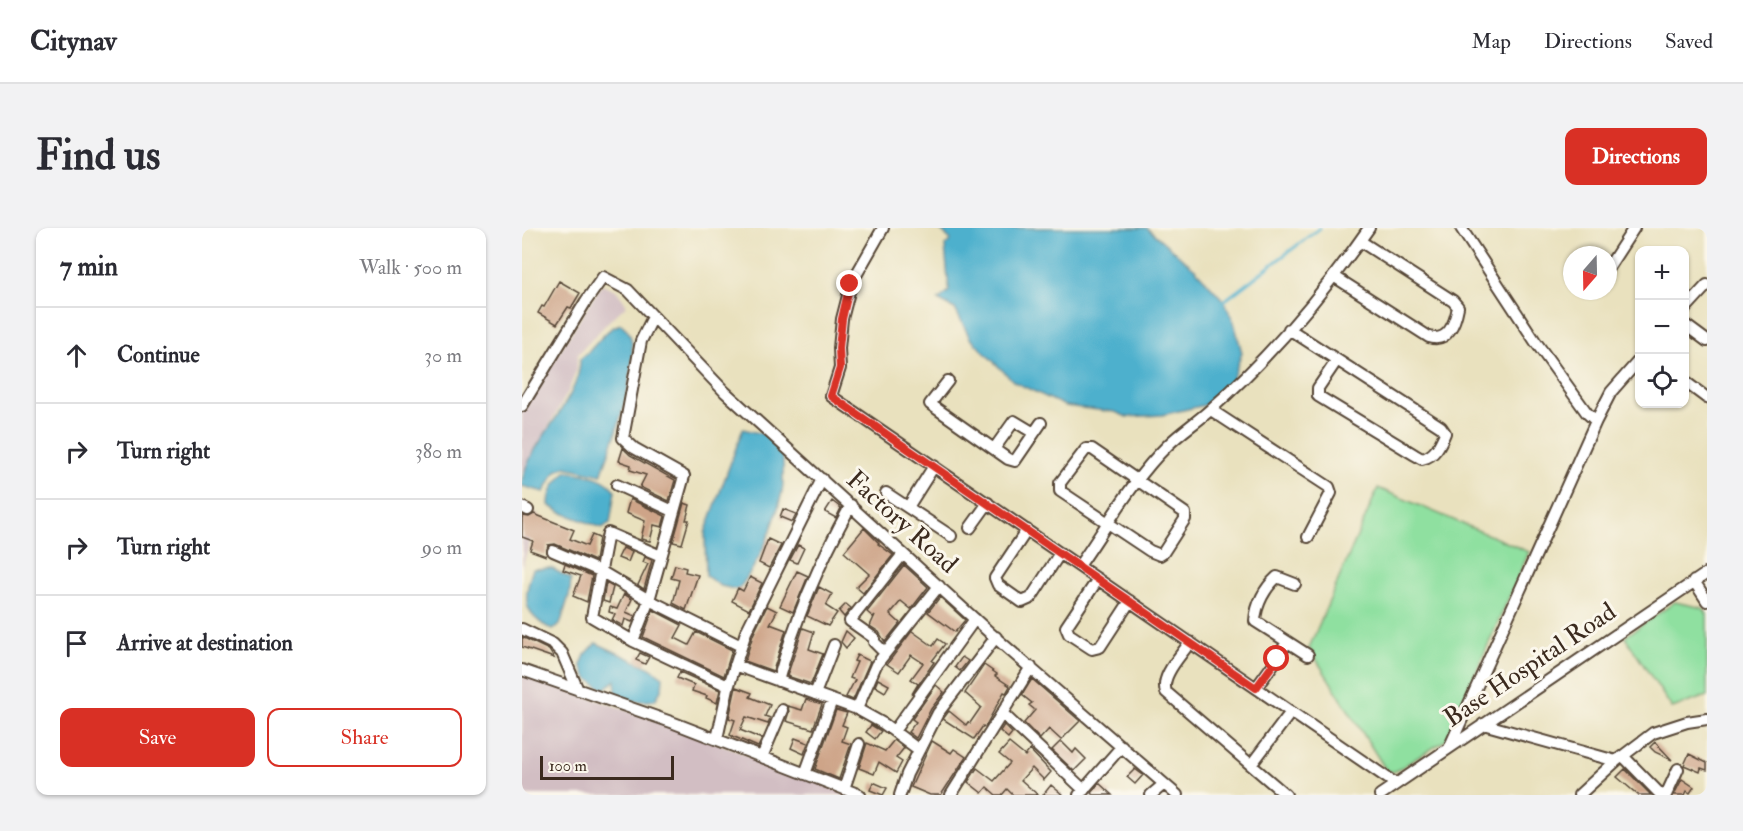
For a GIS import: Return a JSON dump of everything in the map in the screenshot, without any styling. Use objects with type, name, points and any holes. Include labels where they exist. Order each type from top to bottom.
[{"type":"street","points":[[883,228],[850,284],[841,329],[840,368],[831,396],[1292,712],[1389,791]]},
{"type":"street","points":[[1079,566],[1137,482],[1168,445],[1211,410],[1289,329],[1335,277],[1370,228]]},
{"type":"street","points":[[1461,228],[1535,341],[1587,413],[1596,421]]},
{"type":"street","points":[[1617,254],[1634,228]]},
{"type":"street","points":[[1335,277],[1429,337],[1436,339],[1444,337],[1452,328],[1458,308],[1453,301],[1360,241]]},
{"type":"street","name":"Factory Road","points":[[522,406],[603,277],[628,290],[725,392],[975,619],[1177,795]]},
{"type":"street","points":[[1689,305],[1707,285]]},
{"type":"street","points":[[633,641],[649,600],[684,476],[634,448],[623,438],[641,341],[653,317]]},
{"type":"street","points":[[1689,328],[1707,341]]},
{"type":"street","points":[[1289,329],[1441,427],[1444,433],[1431,457],[1422,459],[1318,396],[1318,388],[1337,360]]},
{"type":"street","points":[[1450,746],[1596,421],[1611,392],[1635,365]]},
{"type":"street","points":[[948,381],[930,404],[1015,461],[1041,423]]},
{"type":"street","points":[[1689,385],[1707,399]]},
{"type":"street","points":[[1211,410],[1329,487],[1331,493],[1308,537]]},
{"type":"street","points":[[994,449],[1014,421],[1034,433]]},
{"type":"street","points":[[1086,449],[1092,449],[1185,513],[1185,519],[1160,555],[1150,551],[1108,523],[1060,491],[1060,483],[1086,449]]},
{"type":"street","points":[[908,507],[934,466]]},
{"type":"street","points":[[717,740],[728,686],[746,632],[822,479]]},
{"type":"street","points":[[617,485],[673,511]]},
{"type":"street","points":[[886,493],[951,536]]},
{"type":"street","points":[[970,528],[988,503]]},
{"type":"street","points":[[778,681],[798,616],[836,532],[851,505]]},
{"type":"street","points":[[1027,530],[995,578],[998,585],[1022,602],[1031,598],[1060,553]]},
{"type":"street","points":[[661,556],[608,533],[592,617],[633,641],[728,686]]},
{"type":"street","points":[[553,551],[602,572],[649,600],[741,646]]},
{"type":"street","points":[[885,653],[874,642],[874,638],[850,621],[903,554]]},
{"type":"street","name":"Base Hospital Road","points":[[1389,791],[1450,746],[1707,573]]},
{"type":"street","points":[[1295,584],[1277,577],[1268,585],[1255,612],[1255,621],[1308,655]]},
{"type":"street","points":[[1098,579],[1066,627],[1069,634],[1092,649],[1100,647],[1130,601]]},
{"type":"street","points":[[1694,581],[1707,602]]},
{"type":"street","points":[[857,709],[876,665],[939,586]]},
{"type":"street","points":[[894,731],[975,619]]},
{"type":"street","points":[[522,629],[553,644],[562,653],[578,690]]},
{"type":"street","points":[[900,795],[907,774],[939,712],[996,637]]},
{"type":"street","points":[[1190,642],[1166,679],[1164,687],[1166,692],[1286,795]]},
{"type":"street","points":[[1256,688],[1287,642]]},
{"type":"street","points":[[815,694],[834,645]]},
{"type":"street","points":[[735,665],[857,709],[894,731],[919,750]]},
{"type":"street","points":[[951,795],[1030,667]]},
{"type":"street","points":[[522,670],[717,740],[860,795]]},
{"type":"street","points":[[805,774],[832,700]]},
{"type":"street","points":[[762,757],[782,710]]},
{"type":"street","points":[[1251,765],[1292,712]]},
{"type":"street","points":[[1002,713],[1082,792],[1122,746]]},
{"type":"street","points":[[1579,795],[1619,758],[1653,733],[1687,722],[1707,719]]},
{"type":"street","points":[[1483,724],[1619,758],[1661,795]]},
{"type":"street","points":[[844,789],[859,744]]},
{"type":"street","points":[[1666,795],[1678,769]]},
{"type":"street","points":[[1151,795],[1164,784]]},
{"type":"shaded area","points":[[602,284],[616,290],[627,305],[578,354],[576,371],[568,392],[522,474],[522,411]]},
{"type":"shaded area","points":[[522,505],[539,514],[522,568]]},
{"type":"shaded area","points":[[522,674],[687,731],[851,795],[522,795]]},
{"type":"green space","points":[[1378,488],[1529,552],[1446,740],[1394,772],[1386,770],[1309,648]]},
{"type":"green space","points":[[1675,602],[1703,608],[1707,614],[1707,696],[1672,708],[1625,637]]},
{"type":"water","points":[[938,228],[1147,228],[1195,269],[1224,301],[1234,322],[1242,353],[1231,382],[1205,405],[1162,415],[1127,417],[1115,412],[1065,406],[1014,382],[970,338],[955,309],[938,300],[949,291],[945,246],[951,240]]},
{"type":"water","points":[[621,324],[628,330],[632,344],[632,361],[625,402],[601,475],[565,467],[556,471],[544,492],[522,486],[531,456],[572,391],[578,375],[580,359],[609,330]]},
{"type":"water","points":[[743,429],[767,435],[783,455],[783,479],[779,505],[771,531],[753,568],[738,590],[721,586],[706,576],[705,533]]},
{"type":"water","points":[[567,471],[600,479],[611,486],[615,491],[610,523],[602,528],[560,512],[549,505],[554,486]]},
{"type":"water","points":[[551,568],[571,579],[570,592],[560,625],[553,630],[531,612],[527,598],[533,569]]},
{"type":"water","points":[[596,643],[650,668],[663,677],[662,689],[655,700],[629,700],[616,692],[615,680],[604,690],[587,678],[581,665],[585,655]]},
{"type":"building","points":[[559,281],[580,293],[557,324],[538,313]]},
{"type":"building","points":[[623,448],[630,455],[675,480],[669,501],[640,487],[646,475],[630,470],[631,465],[619,461]]},
{"type":"building","points":[[630,499],[665,516],[662,527],[654,525],[650,541],[641,539],[645,521],[626,513]]},
{"type":"building","points":[[832,501],[841,508],[836,518],[825,512]]},
{"type":"building","points":[[684,503],[690,505],[686,520],[689,520],[682,544],[673,542]]},
{"type":"building","points":[[783,509],[796,514],[792,522],[780,517]]},
{"type":"building","points":[[534,514],[574,530],[570,539],[587,546],[592,535],[599,538],[595,561],[555,544],[548,545],[546,556],[530,550],[533,541],[522,537],[522,518]]},
{"type":"building","points":[[864,528],[878,544],[893,555],[863,593],[856,587],[869,574],[844,552]]},
{"type":"building","points":[[768,539],[781,545],[769,568],[759,563]]},
{"type":"building","points":[[798,545],[804,548],[797,563],[790,560]]},
{"type":"building","points":[[623,548],[632,552],[628,562],[618,558]]},
{"type":"building","points":[[645,557],[652,560],[644,589],[638,585],[648,564],[643,562]]},
{"type":"building","points":[[565,564],[592,576],[587,602],[573,596],[581,576],[563,570]]},
{"type":"building","points":[[675,565],[686,568],[685,572],[698,575],[686,610],[673,603],[679,580],[671,578]]},
{"type":"building","points":[[904,565],[928,587],[911,609],[901,601],[890,614],[900,623],[885,642],[879,632],[870,626],[875,615],[873,617],[867,612]]},
{"type":"building","points":[[797,571],[808,576],[793,612],[780,606]]},
{"type":"building","points":[[750,577],[762,583],[749,610],[732,601],[738,588],[743,591]]},
{"type":"building","points":[[606,583],[613,587],[609,603],[603,601]]},
{"type":"building","points":[[819,587],[832,594],[826,606],[837,613],[828,626],[807,616]]},
{"type":"building","points":[[624,594],[632,599],[626,612],[635,616],[632,622],[625,619],[623,626],[612,620],[615,614],[609,612],[610,607],[617,609]]},
{"type":"building","points":[[940,597],[965,620],[955,632],[928,612]]},
{"type":"building","points":[[846,604],[851,608],[844,617],[839,611]]},
{"type":"building","points":[[767,606],[777,611],[770,624],[786,630],[773,671],[745,661],[753,635]]},
{"type":"building","points":[[653,610],[682,625],[675,638],[689,645],[696,632],[732,650],[724,676],[643,637]]},
{"type":"building","points":[[803,628],[814,632],[809,649],[823,654],[811,684],[787,676]]},
{"type":"building","points":[[846,631],[854,638],[846,648],[841,642]]},
{"type":"building","points":[[912,631],[933,646],[938,639],[945,644],[912,694],[918,684],[911,679],[923,663],[911,655],[899,672],[887,664]]},
{"type":"building","points":[[522,637],[549,650],[554,658],[522,647]]},
{"type":"building","points":[[640,653],[649,657],[645,664],[636,660]]},
{"type":"building","points":[[857,655],[870,661],[853,700],[846,697],[855,680],[850,678],[857,662],[854,661]]},
{"type":"building","points":[[962,657],[968,661],[960,671],[955,667]]},
{"type":"building","points":[[984,665],[1010,686],[1006,693],[1004,692],[985,727],[983,726],[974,739],[943,719],[949,711],[966,725],[970,723],[981,707],[965,693]]},
{"type":"building","points":[[680,672],[720,690],[717,703],[706,698],[707,696],[692,691],[694,685],[677,678]]},
{"type":"building","points":[[878,679],[889,685],[885,692],[875,686]]},
{"type":"building","points":[[1032,679],[1080,721],[1061,740],[1049,729],[1040,739],[1024,723],[1035,710],[1029,705],[1032,703],[1022,695]]},
{"type":"building","points":[[936,685],[944,692],[931,709],[916,738],[908,732],[916,722],[912,719]]},
{"type":"building","points":[[736,687],[752,693],[750,697],[770,705],[765,716],[770,718],[768,724],[746,717],[740,730],[762,739],[758,747],[730,735],[735,720],[729,718]]},
{"type":"building","points":[[806,699],[822,704],[813,729],[786,721],[788,706],[802,710]]},
{"type":"building","points":[[836,710],[847,713],[842,725],[847,727],[842,741],[851,744],[839,779],[815,769]]},
{"type":"building","points":[[871,725],[881,731],[875,739],[866,732]]},
{"type":"building","points":[[1004,725],[1012,733],[1008,738],[1000,731]]},
{"type":"building","points":[[795,738],[808,743],[804,754],[791,748]]},
{"type":"building","points":[[894,740],[904,748],[896,758],[902,762],[896,773],[879,762],[874,774],[859,768],[867,743],[885,751]]},
{"type":"building","points":[[932,741],[951,753],[954,749],[966,757],[941,795],[930,795],[911,787]]},
{"type":"building","points":[[1061,741],[1073,753],[1076,749],[1086,759],[1074,771],[1052,750]]},
{"type":"building","points":[[1655,742],[1672,760],[1650,747]]},
{"type":"building","points":[[1009,743],[1025,756],[1030,750],[1051,772],[1044,780],[1032,768],[1021,780],[1038,795],[1013,795],[1007,789],[1002,795],[996,795],[987,787],[982,793],[968,782],[977,768],[994,781],[1010,763],[999,754]]},
{"type":"building","points":[[1689,754],[1707,763],[1707,770],[1701,768],[1700,772],[1684,765]]},
{"type":"building","points":[[1135,769],[1143,775],[1135,784],[1127,777]]},
{"type":"building","points":[[1625,769],[1651,795],[1638,795],[1617,777]]},
{"type":"building","points":[[1682,779],[1694,787],[1690,793],[1687,791],[1685,795],[1674,795]]},
{"type":"building","points":[[873,782],[887,788],[883,795],[870,790]]},
{"type":"building","points":[[1099,783],[1112,795],[1093,795],[1091,793]]},
{"type":"building","points":[[1051,785],[1063,795],[1043,795]]},
{"type":"waterway","points":[[1224,301],[1320,228]]},
{"type":"route","points":[[850,284],[842,319],[839,348],[840,368],[831,396],[1256,688],[1277,659]]}]
